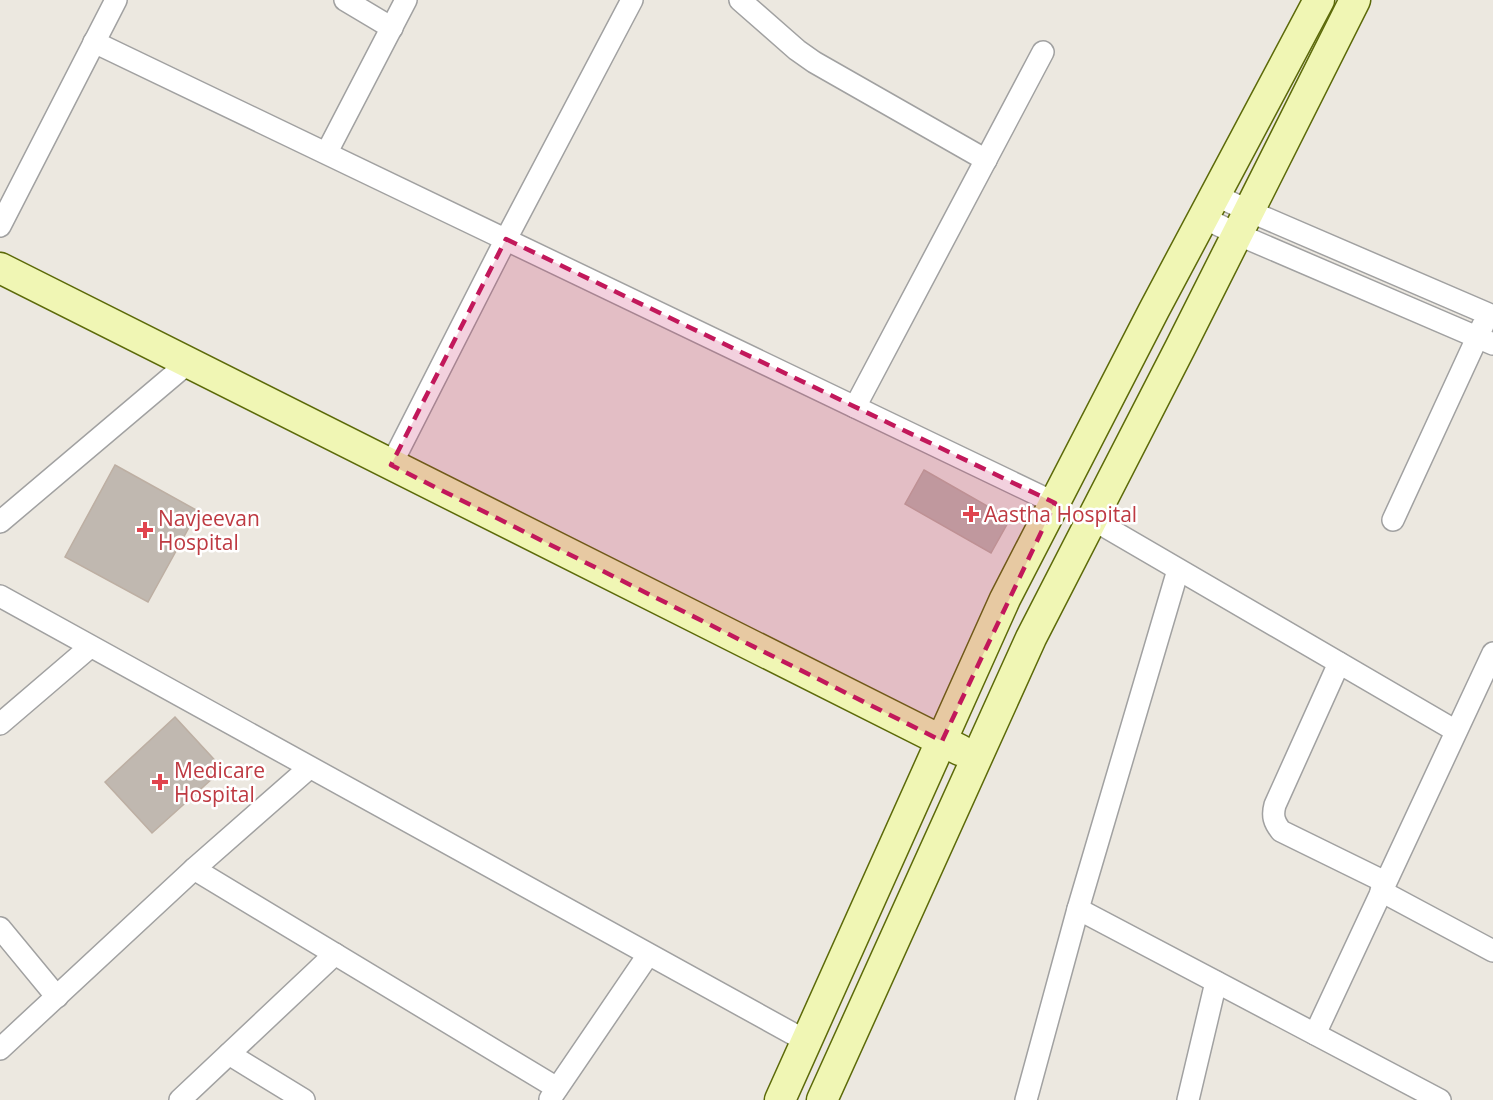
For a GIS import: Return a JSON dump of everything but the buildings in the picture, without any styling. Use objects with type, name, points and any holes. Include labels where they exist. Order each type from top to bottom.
[{"type":"main road","points":[[780,1100],[1005,599],[1154,310],[1319,0]]},
{"type":"main road","points":[[822,1100],[1031,638],[1355,0]]},
{"type":"main road","points":[[0,268],[976,758]]},
{"type":"street","points":[[0,226],[116,0]]},
{"type":"street","points":[[345,0],[392,28]]},
{"type":"street","points":[[327,153],[406,0]]},
{"type":"street","points":[[391,465],[506,239],[632,0]]},
{"type":"street","points":[[740,0],[814,62],[986,160]]},
{"type":"street","points":[[94,42],[1055,502]]},
{"type":"street","points":[[855,407],[1043,52]]},
{"type":"street","points":[[1210,207],[1485,340]]},
{"type":"street","points":[[1243,223],[1490,314],[1485,340],[1393,520]]},
{"type":"street","points":[[0,522],[188,363]]},
{"type":"street","points":[[1092,519],[1456,731]]},
{"type":"street","points":[[1026,1100],[1078,909],[1178,570]]},
{"type":"street","points":[[0,596],[806,1041]]},
{"type":"street","points":[[0,723],[90,646]]},
{"type":"street","points":[[1315,1034],[1493,653]]},
{"type":"street","points":[[1339,663],[1275,805],[1273,813],[1275,823],[1281,831],[1493,951]]},
{"type":"street","points":[[0,1049],[194,869],[309,768]]},
{"type":"street","points":[[194,869],[335,954],[553,1094],[648,955]]},
{"type":"street","points":[[1078,909],[1440,1100]]},
{"type":"street","points":[[0,928],[57,997]]},
{"type":"street","points":[[180,1100],[335,954]]},
{"type":"street","points":[[1188,1100],[1216,982]]},
{"type":"street","points":[[229,1054],[304,1100]]},
{"type":"highlighted area","points":[[506,239],[1055,503],[942,741],[391,465]]},
{"type":"place","name":"Aastha Hospital","points":[[971,514]]},
{"type":"place","name":"Navjeevan Hospital","points":[[145,530]]},
{"type":"place","name":"Medicare Hospital","points":[[160,782]]}]
